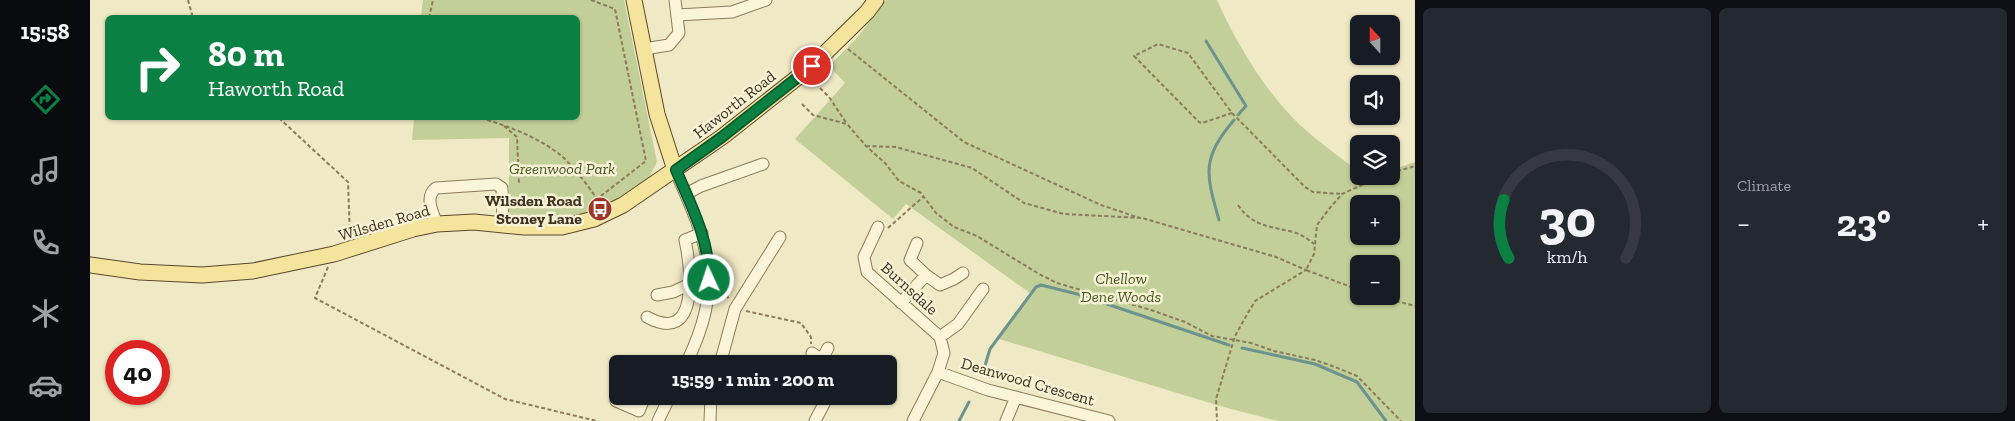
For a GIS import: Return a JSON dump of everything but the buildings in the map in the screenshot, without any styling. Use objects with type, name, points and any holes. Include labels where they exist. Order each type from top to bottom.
[{"type":"main road","points":[[634,0],[657,114],[676,170]]},
{"type":"main road","name":"Haworth Road","points":[[676,170],[808,70],[839,41],[876,0]]},
{"type":"main road","name":"Wilsden Road","points":[[90,265],[140,272],[202,275],[253,270],[334,254],[413,229],[437,224],[474,222],[562,227],[594,219],[607,213],[676,170]]},
{"type":"street","points":[[644,49],[669,45],[679,34],[675,0]]},
{"type":"street","points":[[729,0],[732,12]]},
{"type":"street","points":[[677,15],[732,12],[766,0]]},
{"type":"street","points":[[686,194],[700,186],[763,164]]},
{"type":"street","points":[[676,170],[702,233],[709,269],[705,313],[700,334],[690,355]]},
{"type":"street","points":[[437,224],[429,202],[432,191],[436,188],[496,184],[502,188],[503,225]]},
{"type":"street","name":"Burnsdale","points":[[878,227],[864,257],[867,272],[940,337],[944,353],[938,372],[913,421]]},
{"type":"street","points":[[647,317],[664,324],[679,320],[684,315],[688,305],[689,258],[685,240],[702,233]]},
{"type":"street","points":[[722,355],[734,309],[780,237]]},
{"type":"street","points":[[917,243],[910,260],[940,285],[962,273]]},
{"type":"street","points":[[901,303],[926,275]]},
{"type":"street","points":[[657,295],[673,292],[688,285]]},
{"type":"street","points":[[940,337],[958,324],[983,289]]},
{"type":"street","points":[[824,355],[828,348]]},
{"type":"street","name":"Deanwood Crescent","points":[[938,372],[988,390],[1109,421]]},
{"type":"street","points":[[1006,421],[1016,397]]},
{"type":"street","points":[[625,405],[639,411],[641,405]]},
{"type":"street","points":[[658,421],[666,405]]},
{"type":"street","points":[[710,421],[711,405]]},
{"type":"street","points":[[815,421],[823,405]]},
{"type":"path","points":[[188,0],[192,15]]},
{"type":"path","points":[[430,15],[433,0]]},
{"type":"path","points":[[591,0],[616,9],[646,161],[597,199]]},
{"type":"path","points":[[839,41],[964,142],[1101,205],[1276,257],[1350,287]]},
{"type":"path","points":[[1232,113],[1202,123],[1199,122],[1134,56],[1158,44],[1188,53],[1232,113],[1305,187],[1313,192],[1342,194]]},
{"type":"path","points":[[820,88],[829,97],[847,124],[866,146],[885,163],[899,181],[924,196],[936,213],[954,227],[977,236],[1039,274],[1057,282],[1151,310],[1185,322],[1212,336],[1251,343],[1315,360],[1357,376],[1401,421]]},
{"type":"path","points":[[802,104],[813,115],[847,124]]},
{"type":"path","points":[[281,120],[348,182],[351,250]]},
{"type":"path","points":[[487,120],[534,139],[559,154],[586,184],[607,213]]},
{"type":"path","points":[[502,125],[517,137],[519,183]]},
{"type":"path","points":[[866,146],[896,147],[972,168],[1024,202],[1064,214],[1142,218]]},
{"type":"path","points":[[1400,170],[1415,166]]},
{"type":"path","points":[[1217,421],[1216,399],[1233,341],[1255,301],[1306,270],[1314,254],[1317,225],[1342,194],[1362,185]]},
{"type":"path","points":[[878,227],[888,228],[924,196]]},
{"type":"path","points":[[1238,205],[1243,212],[1264,227],[1294,232],[1314,244]]},
{"type":"path","points":[[334,254],[315,298],[505,399],[597,421]]},
{"type":"path","points":[[709,269],[734,309],[800,323],[811,338],[819,355]]},
{"type":"path","points":[[1400,302],[1415,306]]},
{"type":"green space","name":"Greenwood Park","points":[[423,0],[624,0],[657,162],[649,177],[615,200],[588,213],[555,222],[509,219],[509,138],[412,140],[414,120],[580,120],[580,15],[421,15]]},
{"type":"green space","name":"Chellow Dene Woods","points":[[886,0],[1217,0],[1252,66],[1275,97],[1299,124],[1350,165],[1350,185],[1400,185],[1400,167],[1415,162],[1415,421],[1278,421],[1220,406],[996,338],[1030,293],[906,204],[893,219],[795,139],[845,83],[829,66],[857,38]]},
{"type":"waterway","points":[[1206,41],[1246,106],[1238,115]]},
{"type":"waterway","points":[[1219,220],[1211,190],[1209,167],[1216,146],[1234,120]]},
{"type":"waterway","points":[[984,369],[990,349],[1036,287],[1041,285],[1077,294],[1229,345]]},
{"type":"waterway","points":[[1242,348],[1315,364],[1357,382],[1386,421]]},
{"type":"waterway","points":[[959,421],[969,402]]},
{"type":"place","name":"Wilsden Road Stoney Lane","points":[[600,209]]},
{"type":"route","points":[[709,280],[707,251],[702,233],[676,170],[722,137],[812,66]]}]
